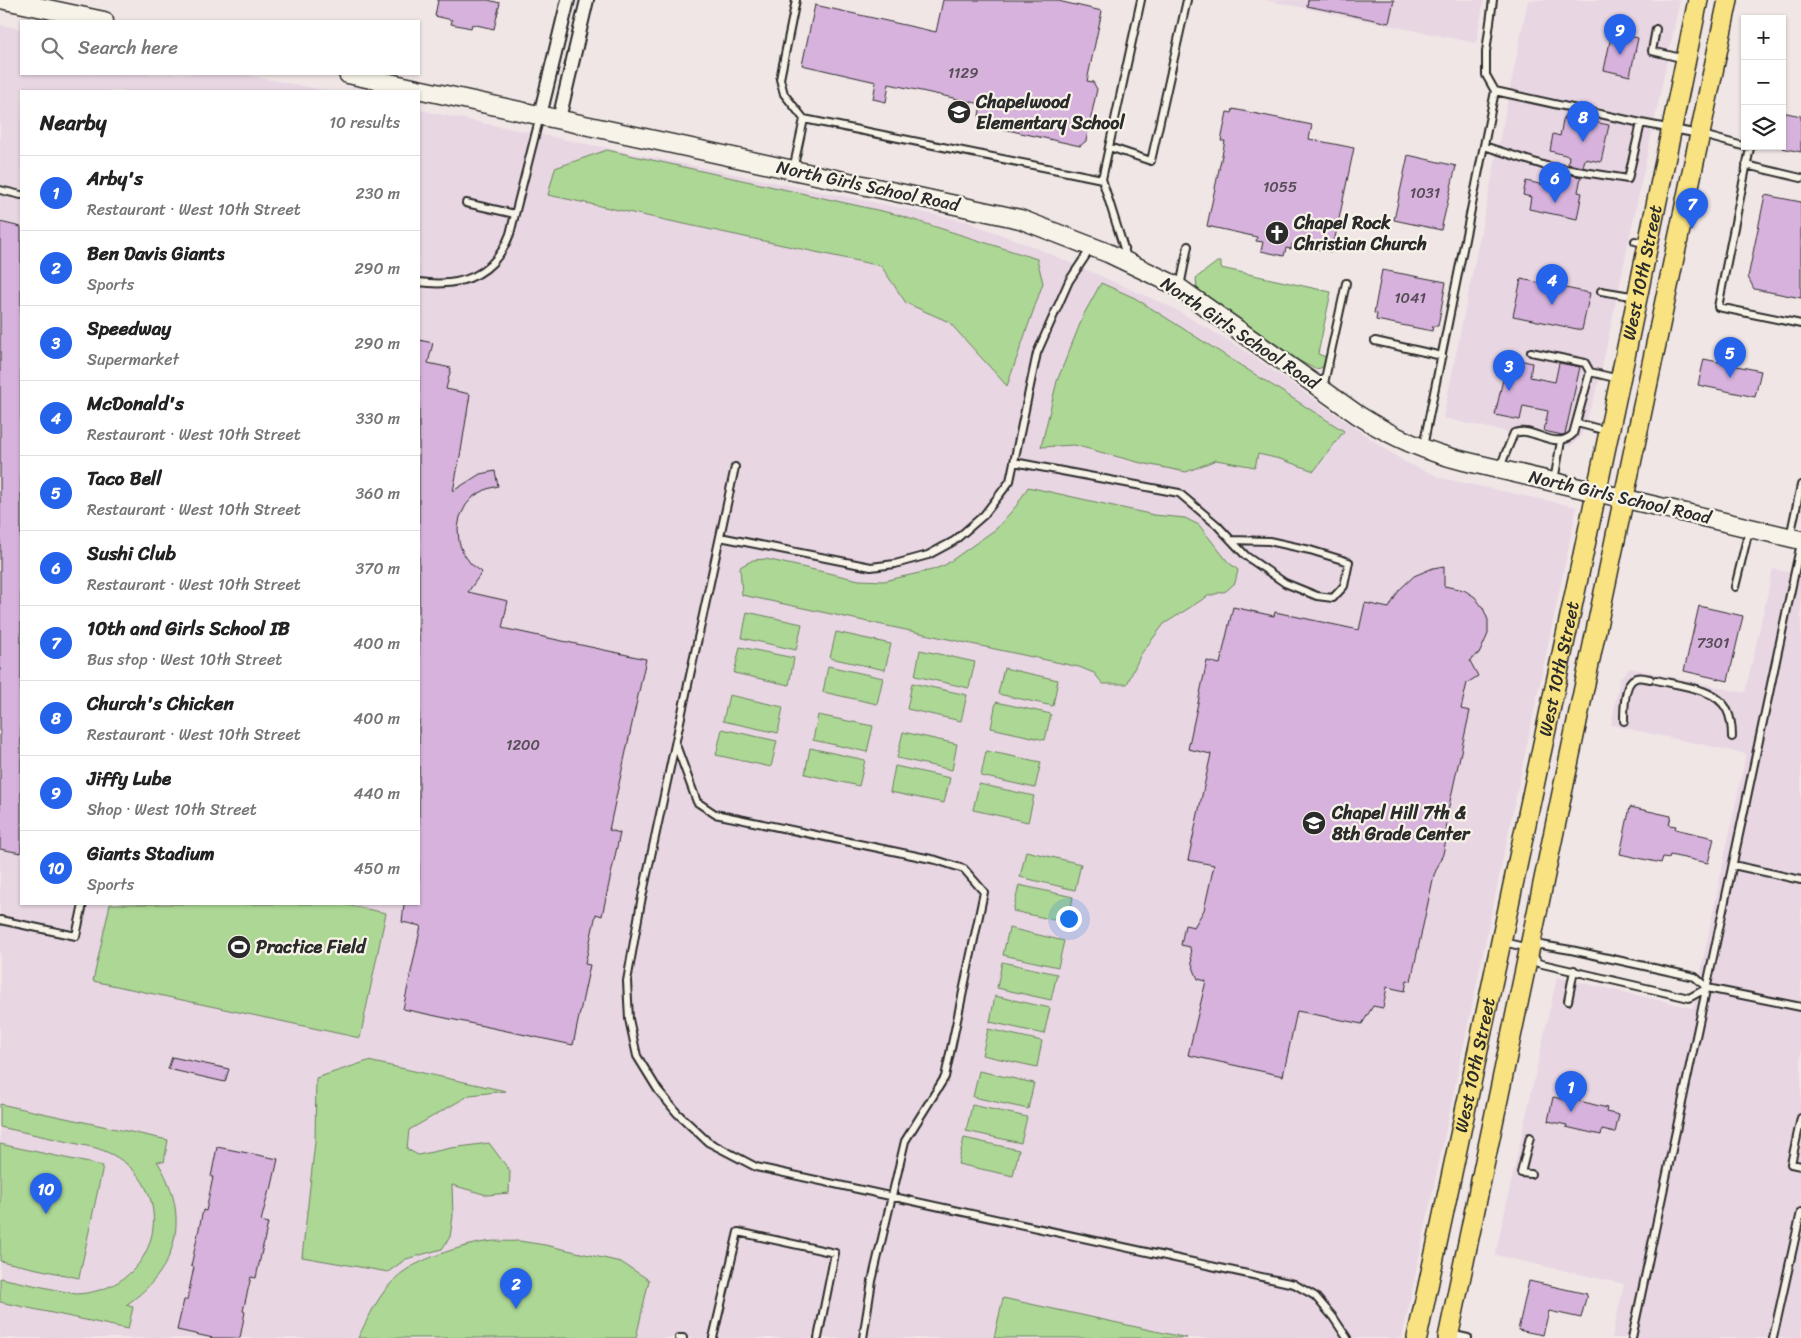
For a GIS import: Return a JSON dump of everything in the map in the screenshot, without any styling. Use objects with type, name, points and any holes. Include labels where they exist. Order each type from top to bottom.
[{"type":"main road","points":[[5,0],[99,20]]},
{"type":"main road","name":"West 10th Street","points":[[1417,1338],[1638,297],[1642,243],[1672,129],[1698,0]]},
{"type":"main road","name":"West 10th Street","points":[[1448,1336],[1728,0]]},
{"type":"main road","name":"North Girls School Road","points":[[353,75],[1020,219],[1092,246],[1179,288],[1371,423],[1422,448],[1450,458],[1797,540]]},
{"type":"street","points":[[540,115],[568,0]]},
{"type":"street","points":[[559,119],[587,0]]},
{"type":"lane","points":[[796,0],[780,79],[784,94],[804,120],[1102,179]]},
{"type":"lane","points":[[1128,262],[1102,179],[1141,0]]},
{"type":"lane","points":[[1109,147],[1151,161],[1187,0]]},
{"type":"lane","points":[[1422,448],[1495,91],[1486,75],[1486,52],[1492,0]]},
{"type":"lane","points":[[1656,29],[1652,51],[1686,59]]},
{"type":"lane","points":[[1495,91],[1700,134],[1750,148],[1718,307],[1801,324]]},
{"type":"lane","points":[[420,282],[442,284],[471,278],[484,271],[504,250],[540,115]]},
{"type":"lane","points":[[793,170],[804,120]]},
{"type":"lane","points":[[1484,146],[1546,166],[1628,179],[1641,123]]},
{"type":"lane","points":[[1746,165],[1801,178]]},
{"type":"lane","points":[[0,190],[20,194]]},
{"type":"lane","points":[[466,203],[515,214]]},
{"type":"lane","points":[[720,537],[871,567],[895,564],[928,555],[960,536],[984,515],[1010,481],[1037,353],[1069,281],[1092,246]]},
{"type":"lane","points":[[1179,288],[1188,246]]},
{"type":"lane","points":[[1323,390],[1346,283]]},
{"type":"lane","points":[[1601,291],[1638,297]]},
{"type":"lane","points":[[1375,341],[1442,356]]},
{"type":"lane","points":[[1498,469],[1514,433],[1524,431],[1561,441],[1574,434],[1590,372],[1585,363],[1531,352]]},
{"type":"lane","points":[[1590,372],[1620,379]]},
{"type":"lane","points":[[1577,423],[1610,431]]},
{"type":"lane","points":[[1554,482],[1561,441]]},
{"type":"lane","points":[[1014,462],[1179,493],[1217,524],[1231,540],[1246,556],[1285,583],[1317,596],[1333,598],[1344,586],[1349,562],[1310,550],[1269,542],[1231,540]]},
{"type":"lane","points":[[735,467],[641,902],[627,981],[629,1019],[637,1056],[658,1090],[677,1113],[708,1142],[756,1167],[1294,1284],[1315,1296],[1333,1317],[1347,1338]]},
{"type":"lane","points":[[1632,1338],[1733,865],[1797,540],[1801,485]]},
{"type":"lane","points":[[1734,587],[1750,528]]},
{"type":"lane","points":[[1624,721],[1625,702],[1629,685],[1633,679],[1639,677],[1706,692],[1719,699],[1727,709],[1732,737]]},
{"type":"lane","points":[[676,744],[697,802],[715,814],[936,860],[964,869],[984,892],[945,1077],[905,1141],[872,1281],[863,1338]]},
{"type":"lane","points":[[1733,865],[1801,880]]},
{"type":"lane","points":[[0,920],[76,936],[83,905]]},
{"type":"lane","points":[[1501,942],[1530,948],[1541,945],[1572,950],[1695,977],[1707,988],[1801,1007]]},
{"type":"lane","points":[[1530,948],[1538,963],[1689,998],[1707,988]]},
{"type":"lane","points":[[1568,1001],[1574,970]]},
{"type":"lane","points":[[1801,1118],[1791,1164],[1801,1166]]},
{"type":"lane","points":[[1530,1137],[1522,1172],[1531,1174]]},
{"type":"lane","points":[[1773,1338],[1801,1212]]},
{"type":"lane","points":[[713,1338],[738,1232],[834,1253],[818,1338]]},
{"type":"lane","points":[[1448,1336],[1468,1338]]},
{"type":"lane","points":[[678,1338],[683,1338]]},
{"type":"shaded area","points":[[1265,0],[1484,0],[1476,43]]},
{"type":"shaded area","points":[[1528,0],[1680,0],[1598,386],[1580,438],[1570,446],[1443,418]]},
{"type":"shaded area","points":[[0,25],[20,29],[20,75],[247,75],[323,90],[20,90],[20,905],[420,905],[420,110],[965,221],[1039,249],[1171,307],[1239,347],[1403,461],[1441,478],[1577,507],[1402,1338],[0,1338]]},
{"type":"shaded area","points":[[1773,569],[1801,575],[1801,1338],[1612,1338],[1624,1284],[1495,1255],[1557,977],[1693,1008],[1746,754],[1611,725],[1620,678],[1630,668],[1745,693]]},
{"type":"green space","points":[[607,150],[895,214],[1037,259],[1043,283],[1007,386],[949,322],[906,303],[881,266],[548,195],[555,168]]},
{"type":"green space","points":[[1217,262],[1221,262],[1221,268],[1331,292],[1318,354],[1326,357],[1325,364],[1321,368],[1315,369],[1296,359],[1197,290],[1196,278]]},
{"type":"green space","points":[[1101,283],[1135,298],[1344,431],[1314,471],[1280,459],[1258,454],[1255,467],[1216,460],[1186,472],[1141,463],[1074,445],[1041,447],[1057,381],[1084,314]]},
{"type":"green space","points":[[1028,487],[1154,515],[1185,518],[1199,525],[1228,562],[1238,570],[1235,583],[1226,591],[1208,596],[1164,624],[1141,654],[1127,684],[1103,684],[1094,673],[1079,667],[742,595],[740,567],[753,560],[766,559],[859,580],[884,581],[932,570],[945,565],[996,529],[1017,505]]},
{"type":"green space","points":[[747,612],[802,624],[796,650],[742,638]]},
{"type":"green space","points":[[836,632],[891,644],[885,670],[830,658]]},
{"type":"green space","points":[[740,647],[794,658],[789,685],[734,673]]},
{"type":"green space","points":[[920,650],[975,662],[969,688],[915,676]]},
{"type":"green space","points":[[828,666],[883,678],[877,704],[823,692]]},
{"type":"green space","points":[[1004,668],[1058,680],[1053,706],[998,694]]},
{"type":"green space","points":[[912,683],[967,695],[961,721],[907,709]]},
{"type":"green space","points":[[729,695],[783,707],[778,733],[723,721]]},
{"type":"green space","points":[[996,702],[1051,714],[1045,740],[991,728]]},
{"type":"green space","points":[[818,715],[873,726],[867,752],[813,740]]},
{"type":"green space","points":[[722,729],[777,741],[771,767],[716,755]]},
{"type":"green space","points":[[903,732],[957,744],[952,770],[897,758]]},
{"type":"green space","points":[[810,748],[865,760],[859,786],[805,774]]},
{"type":"green space","points":[[986,751],[1041,762],[1035,788],[981,776]]},
{"type":"green space","points":[[895,766],[950,778],[944,803],[890,792]]},
{"type":"green space","points":[[979,784],[1034,796],[1028,822],[973,810]]},
{"type":"green space","points":[[1026,851],[1081,864],[1075,890],[1020,877]]},
{"type":"green space","points":[[1019,885],[1073,897],[1068,923],[1013,911]]},
{"type":"green space","name":"Practice Field","points":[[110,905],[347,905],[386,913],[360,1038],[93,981]]},
{"type":"green space","points":[[1009,928],[1064,941],[1058,967],[1003,955]]},
{"type":"green space","points":[[1002,962],[1057,974],[1051,1000],[997,988]]},
{"type":"green space","points":[[995,996],[1050,1008],[1044,1034],[990,1022]]},
{"type":"green space","points":[[988,1029],[1042,1041],[1037,1067],[982,1055]]},
{"type":"green space","points":[[368,1061],[506,1091],[470,1095],[409,1130],[407,1149],[418,1155],[489,1143],[510,1171],[509,1193],[487,1195],[452,1185],[453,1216],[450,1237],[442,1249],[406,1259],[388,1272],[302,1257],[315,1142],[316,1078]]},
{"type":"green space","points":[[979,1071],[1034,1083],[1028,1109],[973,1097]]},
{"type":"green space","points":[[0,1104],[168,1140],[164,1162],[157,1161],[168,1181],[174,1201],[176,1221],[174,1240],[168,1258],[158,1275],[144,1291],[126,1305],[133,1307],[128,1329],[0,1302],[0,1278],[76,1294],[107,1288],[130,1273],[145,1253],[153,1230],[152,1205],[142,1182],[124,1162],[96,1148],[0,1127]]},
{"type":"green space","points":[[972,1105],[1027,1117],[1021,1143],[966,1131]]},
{"type":"green space","points":[[964,1138],[1019,1150],[1013,1176],[958,1164]]},
{"type":"green space","points":[[0,1144],[103,1166],[79,1278],[0,1261]]},
{"type":"green space","points":[[489,1241],[519,1241],[621,1262],[649,1280],[636,1338],[358,1338],[380,1298],[397,1277],[405,1271],[438,1255],[463,1247]]},
{"type":"green space","points":[[1003,1298],[1187,1338],[994,1338]]},
{"type":"building","points":[[438,0],[488,0],[500,3],[494,29],[472,24],[471,28],[451,24],[452,20],[435,16]]},
{"type":"building","points":[[943,0],[1058,0],[1102,11],[1087,81],[1093,82],[1097,89],[1086,141],[1080,146],[985,125],[979,116],[981,104],[889,84],[886,102],[873,99],[876,82],[802,65],[815,5],[936,32]]},
{"type":"building","points":[[1308,0],[1394,0],[1389,23],[1307,6]]},
{"type":"building","points":[[1612,32],[1638,38],[1630,76],[1604,70]]},
{"type":"building","points":[[1233,109],[1312,125],[1309,139],[1354,148],[1332,252],[1292,244],[1291,249],[1286,248],[1284,256],[1261,251],[1263,242],[1256,241],[1257,237],[1207,226],[1225,141],[1221,141],[1227,112],[1232,113]]},
{"type":"building","points":[[1786,113],[1801,116],[1801,152],[1786,149]]},
{"type":"building","points":[[1564,116],[1609,125],[1601,162],[1585,159],[1583,167],[1568,164],[1569,156],[1550,151],[1553,134],[1560,136]]},
{"type":"building","points":[[1408,155],[1456,166],[1441,230],[1394,220]]},
{"type":"building","points":[[1566,174],[1581,177],[1578,192],[1582,193],[1577,219],[1529,209],[1531,197],[1523,195],[1526,181],[1562,189]]},
{"type":"building","points":[[1765,195],[1801,202],[1801,298],[1754,289],[1748,277]]},
{"type":"building","points":[[0,222],[20,227],[20,853],[0,849]]},
{"type":"building","points":[[1382,270],[1446,282],[1438,326],[1433,326],[1432,331],[1376,320],[1377,314],[1374,313]]},
{"type":"building","points":[[1521,279],[1590,293],[1582,330],[1513,316]]},
{"type":"building","points":[[420,340],[433,343],[428,363],[451,368],[446,389],[470,394],[453,491],[480,474],[495,471],[498,486],[474,496],[466,505],[460,517],[458,528],[459,542],[463,553],[471,564],[482,572],[468,592],[508,601],[502,628],[646,659],[609,830],[620,833],[602,916],[596,914],[585,964],[590,965],[573,1045],[403,1009],[421,926],[402,922],[404,905],[420,905]]},
{"type":"building","points":[[1508,357],[1532,363],[1530,377],[1555,382],[1559,363],[1580,367],[1565,434],[1544,431],[1548,411],[1523,406],[1520,420],[1495,415]]},
{"type":"building","points":[[1704,359],[1761,371],[1755,397],[1698,385]]},
{"type":"building","points":[[1444,566],[1444,586],[1464,590],[1475,597],[1483,608],[1488,620],[1488,634],[1480,652],[1470,661],[1478,676],[1467,683],[1461,709],[1470,711],[1447,815],[1446,840],[1443,854],[1434,875],[1411,981],[1407,980],[1405,991],[1387,987],[1383,1008],[1373,1006],[1362,1024],[1297,1011],[1283,1076],[1188,1055],[1206,981],[1198,979],[1192,964],[1190,947],[1181,945],[1185,925],[1194,927],[1204,910],[1214,865],[1188,860],[1211,754],[1188,749],[1207,661],[1220,664],[1233,607],[1274,616],[1275,612],[1359,630],[1365,603],[1389,608],[1399,590],[1414,576],[1433,568]]},
{"type":"building","points":[[1699,606],[1743,616],[1728,681],[1684,671]]},
{"type":"building","points":[[1630,807],[1671,816],[1669,825],[1676,826],[1675,829],[1714,838],[1708,863],[1670,855],[1669,858],[1663,857],[1661,863],[1620,854]]},
{"type":"building","points":[[172,1057],[229,1069],[225,1082],[168,1069]]},
{"type":"building","points":[[1553,1097],[1572,1101],[1572,1099],[1607,1108],[1606,1112],[1619,1115],[1615,1133],[1602,1130],[1601,1135],[1548,1121]]},
{"type":"building","points":[[217,1147],[278,1159],[261,1221],[268,1223],[256,1278],[251,1277],[243,1311],[245,1312],[240,1338],[213,1338],[177,1330],[184,1300],[187,1300],[194,1267],[191,1266],[203,1210],[206,1211]]},
{"type":"building","points":[[1529,1281],[1587,1294],[1581,1318],[1549,1311],[1543,1335],[1518,1330]]},
{"type":"place","name":"Jiffy Lube","points":[[1620,55]]},
{"type":"place","name":"Chapelwood Elementary School","points":[[959,112]]},
{"type":"place","name":"Church's Chicken","points":[[1583,142]]},
{"type":"place","name":"Sushi Club","points":[[1555,203]]},
{"type":"place","name":"10th and Girls School IB","points":[[1692,229]]},
{"type":"place","name":"Chapel Rock Christian Church","points":[[1277,233]]},
{"type":"place","name":"McDonald's","points":[[1552,305]]},
{"type":"place","name":"Taco Bell","points":[[1730,378]]},
{"type":"place","name":"Speedway","points":[[1509,391]]},
{"type":"place","name":"Chapel Hill 7th & 8th Grade Center","points":[[1314,823]]},
{"type":"place","name":"Practice Field","points":[[239,947]]},
{"type":"place","name":"Arby's","points":[[1571,1112]]},
{"type":"place","name":"Giants Stadium","points":[[46,1214]]},
{"type":"place","name":"Ben Davis Giants","points":[[516,1309]]}]
